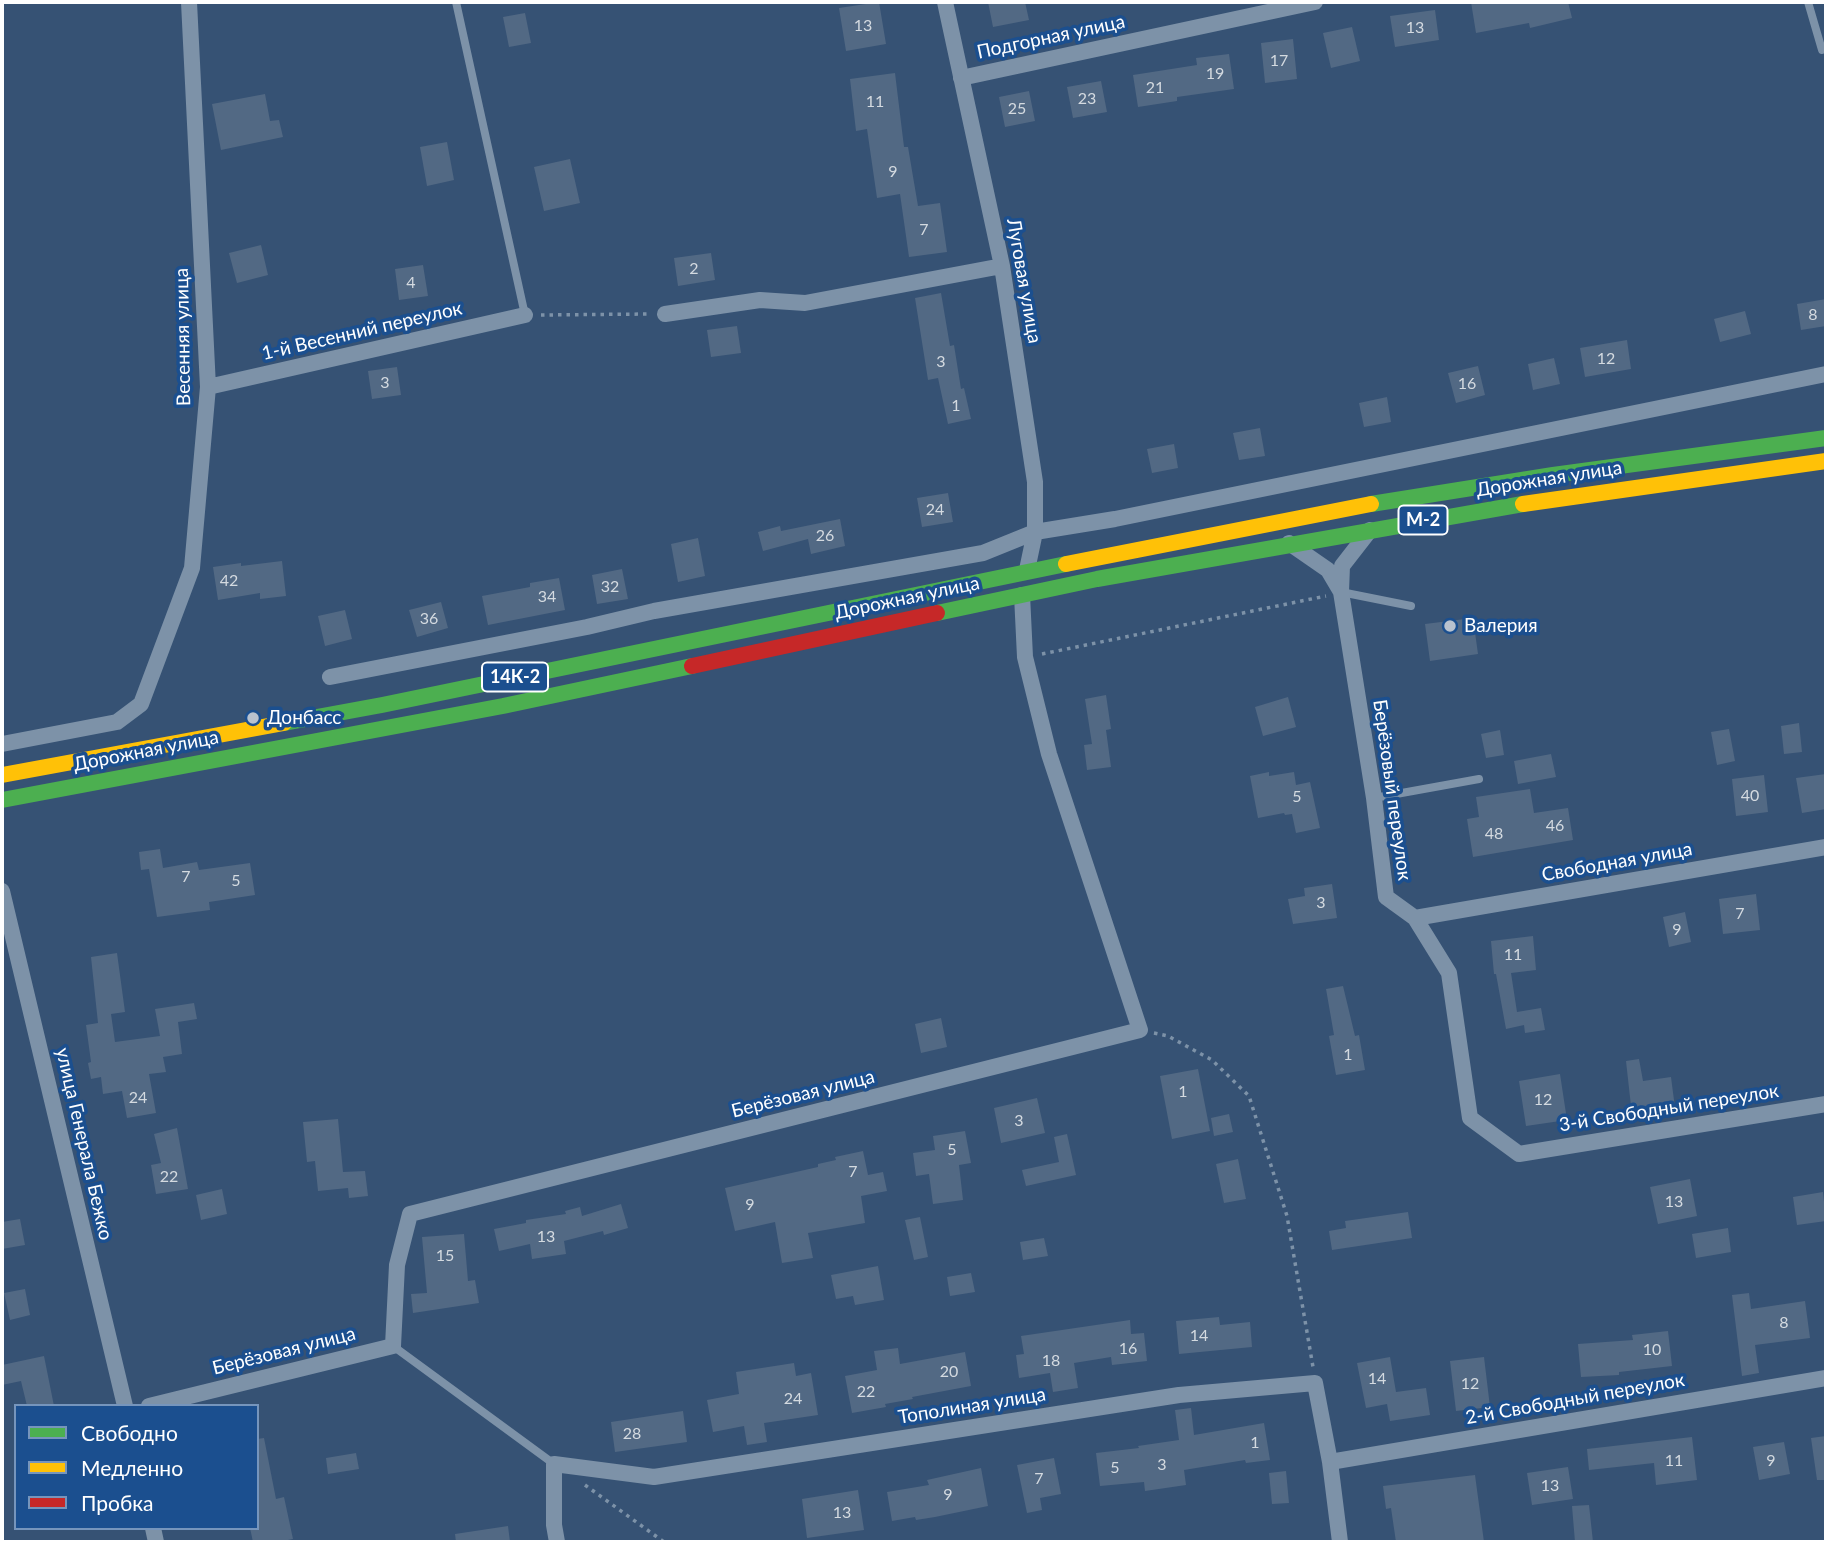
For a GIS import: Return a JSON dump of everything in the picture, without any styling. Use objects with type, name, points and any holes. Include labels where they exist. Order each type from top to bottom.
[{"type":"main road","name":"Дорожная улица","points":[[2,775],[382,705],[1027,570],[1094,560],[1281,520],[1527,479],[1826,438]]},
{"type":"main road","name":"Дорожная улица","points":[[2,800],[503,706],[1022,595],[1289,543],[1554,498],[1826,461]]},
{"type":"street","name":"Весенняя улица","points":[[2,744],[117,722],[141,704],[192,568],[208,387],[189,2]]},
{"type":"street","name":"Луговая улица","points":[[945,2],[1002,267],[1035,482],[1035,532],[1027,570]]},
{"type":"street","name":"Подгорная улица","points":[[961,78],[1315,2]]},
{"type":"street","points":[[665,314],[760,300],[804,303],[1002,267]]},
{"type":"street","name":"1-й Весенний переулок","points":[[208,387],[525,315]]},
{"type":"street","name":"Дорожная улица","points":[[330,677],[587,627],[654,611],[983,553],[1035,532],[1115,519],[1826,374]]},
{"type":"street","name":"Берёзовый переулок","points":[[1371,529],[1342,566],[1342,592],[1374,798],[1386,897],[1415,918],[1448,973],[1470,1118],[1519,1154]]},
{"type":"street","name":"Берёзовый переулок","points":[[1289,543],[1328,570],[1342,592]]},
{"type":"street","points":[[1022,595],[1025,657],[1049,754],[1140,1030]]},
{"type":"street","name":"Свободная улица","points":[[1415,918],[1826,846]]},
{"type":"street","name":"улица Генерала Бежко","points":[[2,891],[125,1404]]},
{"type":"street","name":"Берёзовая улица","points":[[157,1404],[393,1346],[397,1265],[410,1214],[1140,1030]]},
{"type":"street","name":"3-й Свободный переулок","points":[[1519,1154],[1826,1104]]},
{"type":"street","name":"2-й Свободный переулок","points":[[1330,1462],[1826,1378]]},
{"type":"street","points":[[1315,1383],[1330,1462],[1340,1542]]},
{"type":"street","name":"Тополиная улица","points":[[554,1464],[654,1477],[1179,1395],[1315,1383]]},
{"type":"street","points":[[554,1464],[554,1525],[557,1542]]},
{"type":"lane","points":[[456,2],[525,315]]},
{"type":"lane","points":[[1808,2],[1822,50]]},
{"type":"lane","points":[[1342,592],[1411,606]]},
{"type":"lane","points":[[1374,798],[1479,779]]},
{"type":"lane","points":[[393,1346],[554,1464]]},
{"type":"path","points":[[525,315],[665,314]]},
{"type":"path","points":[[1025,657],[1342,592]]},
{"type":"path","points":[[1140,1030],[1168,1036],[1212,1060],[1249,1096],[1287,1216],[1315,1383]]},
{"type":"path","points":[[554,1464],[664,1542]]},
{"type":"building","points":[[879,2],[886,44],[846,51],[839,8]]},
{"type":"building","points":[[988,2],[1025,2],[1029,20],[993,27]]},
{"type":"building","points":[[1471,2],[1568,2],[1572,18],[1530,28],[1529,23],[1476,33]]},
{"type":"building","points":[[1435,10],[1439,40],[1395,47],[1390,16]]},
{"type":"building","points":[[525,13],[531,43],[509,47],[503,17]]},
{"type":"building","points":[[1352,27],[1360,61],[1331,68],[1323,33]]},
{"type":"building","points":[[1293,39],[1297,79],[1265,83],[1261,43]]},
{"type":"building","points":[[1229,54],[1234,89],[1177,97],[1177,101],[1138,107],[1133,75],[1197,65],[1196,58]]},
{"type":"building","points":[[895,73],[904,147],[908,147],[918,206],[940,203],[947,252],[909,257],[900,194],[877,198],[867,129],[856,131],[850,79]]},
{"type":"building","points":[[1101,81],[1107,112],[1073,118],[1067,87]]},
{"type":"building","points":[[1029,91],[1035,121],[1005,127],[999,97]]},
{"type":"building","points":[[265,94],[270,121],[279,120],[283,137],[221,150],[212,104]]},
{"type":"building","points":[[447,142],[454,180],[427,186],[420,147]]},
{"type":"building","points":[[570,159],[580,203],[544,211],[534,167]]},
{"type":"building","points":[[261,245],[268,275],[237,283],[229,253]]},
{"type":"building","points":[[711,253],[715,280],[678,286],[674,258]]},
{"type":"building","points":[[423,265],[428,296],[399,300],[395,269]]},
{"type":"building","points":[[941,293],[950,346],[954,345],[961,389],[964,388],[971,419],[948,424],[938,378],[928,380],[915,298]]},
{"type":"building","points":[[1826,299],[1826,326],[1801,330],[1797,304]]},
{"type":"building","points":[[1745,311],[1751,334],[1720,342],[1714,319]]},
{"type":"building","points":[[737,326],[741,353],[711,357],[707,330]]},
{"type":"building","points":[[1627,340],[1631,369],[1585,377],[1580,348]]},
{"type":"building","points":[[1554,358],[1560,384],[1533,390],[1528,364]]},
{"type":"building","points":[[1478,366],[1485,395],[1456,403],[1448,373]]},
{"type":"building","points":[[397,367],[401,395],[372,399],[368,371]]},
{"type":"building","points":[[1387,397],[1391,422],[1364,427],[1359,403]]},
{"type":"building","points":[[1260,428],[1265,456],[1239,460],[1233,433]]},
{"type":"building","points":[[1174,444],[1178,468],[1152,473],[1147,449]]},
{"type":"building","points":[[948,493],[953,522],[922,527],[917,498]]},
{"type":"building","points":[[840,519],[845,546],[811,554],[808,539],[763,551],[758,532],[780,526],[781,531]]},
{"type":"building","points":[[698,538],[705,576],[678,582],[671,544]]},
{"type":"building","points":[[282,561],[286,596],[260,599],[260,593],[218,600],[213,567]]},
{"type":"building","points":[[622,569],[628,599],[597,604],[592,575]]},
{"type":"building","points":[[559,578],[565,610],[488,625],[482,596],[530,587],[530,583]]},
{"type":"building","points":[[441,602],[448,628],[417,637],[409,610]]},
{"type":"building","points":[[345,610],[352,639],[325,646],[318,616]]},
{"type":"building","points":[[1473,618],[1478,654],[1430,661],[1425,624]]},
{"type":"building","points":[[1106,695],[1111,729],[1106,730],[1111,767],[1087,770],[1084,745],[1092,744],[1085,699]]},
{"type":"building","points":[[1288,697],[1296,727],[1263,736],[1255,707]]},
{"type":"building","points":[[1799,723],[1802,752],[1784,754],[1781,726]]},
{"type":"building","points":[[1729,729],[1735,761],[1717,765],[1711,732]]},
{"type":"building","points":[[1500,730],[1504,755],[1486,758],[1481,734]]},
{"type":"building","points":[[1551,754],[1556,777],[1518,784],[1514,761]]},
{"type":"building","points":[[1269,772],[1269,776],[1294,772],[1296,785],[1310,782],[1320,828],[1296,833],[1292,814],[1258,818],[1250,776]]},
{"type":"building","points":[[1826,774],[1826,809],[1802,813],[1796,778]]},
{"type":"building","points":[[1764,775],[1768,812],[1736,816],[1732,779]]},
{"type":"building","points":[[1530,789],[1534,813],[1568,808],[1573,840],[1473,857],[1467,819],[1479,817],[1476,797]]},
{"type":"building","points":[[160,849],[163,868],[197,862],[199,870],[250,863],[255,895],[209,902],[210,910],[157,917],[149,869],[141,870],[139,852]]},
{"type":"building","points":[[1332,884],[1337,918],[1293,924],[1288,899],[1305,896],[1304,888]]},
{"type":"building","points":[[1756,894],[1760,930],[1723,934],[1719,899]]},
{"type":"building","points":[[1685,912],[1691,942],[1669,947],[1663,917]]},
{"type":"building","points":[[1533,936],[1536,970],[1511,973],[1517,1012],[1541,1008],[1545,1030],[1525,1033],[1524,1025],[1506,1029],[1494,974],[1491,941]]},
{"type":"building","points":[[117,953],[125,1012],[111,1014],[115,1042],[160,1036],[155,1009],[194,1003],[197,1019],[178,1022],[182,1054],[163,1057],[166,1072],[149,1074],[156,1113],[127,1118],[122,1091],[103,1094],[101,1077],[91,1079],[88,1063],[91,1062],[86,1025],[98,1023],[91,957]]},
{"type":"building","points":[[1343,986],[1355,1036],[1359,1035],[1365,1070],[1336,1075],[1329,1036],[1334,1035],[1326,989]]},
{"type":"building","points":[[941,1018],[947,1047],[921,1053],[915,1024]]},
{"type":"building","points":[[1639,1059],[1643,1081],[1671,1077],[1675,1108],[1632,1115],[1626,1061]]},
{"type":"building","points":[[1198,1069],[1210,1131],[1172,1139],[1160,1076]]},
{"type":"building","points":[[1560,1074],[1567,1120],[1526,1126],[1519,1081]]},
{"type":"building","points":[[1037,1098],[1045,1133],[1001,1143],[994,1108]]},
{"type":"building","points":[[1229,1114],[1233,1132],[1214,1136],[1211,1118]]},
{"type":"building","points":[[338,1119],[343,1172],[365,1171],[368,1196],[349,1198],[348,1188],[318,1191],[315,1161],[307,1162],[303,1122]]},
{"type":"building","points":[[177,1128],[188,1189],[156,1194],[151,1165],[161,1163],[154,1134]]},
{"type":"building","points":[[965,1131],[971,1163],[959,1165],[963,1200],[933,1204],[929,1174],[916,1176],[913,1153],[935,1150],[933,1136]]},
{"type":"building","points":[[1067,1134],[1076,1175],[1026,1186],[1022,1170],[1059,1162],[1054,1137]]},
{"type":"building","points":[[863,1151],[868,1175],[883,1172],[887,1191],[861,1196],[865,1223],[808,1233],[813,1258],[782,1263],[775,1222],[735,1231],[725,1188],[818,1167],[818,1164],[836,1160],[835,1157]]},
{"type":"building","points":[[1238,1159],[1246,1199],[1224,1203],[1216,1164]]},
{"type":"building","points":[[1690,1179],[1697,1216],[1658,1224],[1650,1187]]},
{"type":"building","points":[[222,1189],[227,1214],[201,1220],[196,1195]]},
{"type":"building","points":[[1823,1192],[1826,1221],[1797,1225],[1793,1197]]},
{"type":"building","points":[[621,1204],[628,1228],[564,1241],[566,1254],[532,1259],[530,1244],[499,1251],[494,1229],[526,1223],[526,1220],[566,1214],[565,1211],[580,1207],[582,1216]]},
{"type":"building","points":[[1408,1212],[1412,1238],[1332,1250],[1329,1231],[1346,1228],[1345,1221]]},
{"type":"building","points":[[920,1217],[928,1257],[914,1260],[905,1220]]},
{"type":"building","points":[[20,1219],[25,1245],[2,1249],[2,1222]]},
{"type":"building","points":[[1728,1228],[1731,1252],[1696,1258],[1692,1234]]},
{"type":"building","points":[[464,1234],[468,1281],[475,1280],[479,1303],[413,1313],[411,1294],[427,1293],[422,1237]]},
{"type":"building","points":[[1044,1238],[1048,1256],[1023,1260],[1020,1242]]},
{"type":"building","points":[[878,1266],[884,1300],[855,1305],[853,1296],[836,1299],[831,1275]]},
{"type":"building","points":[[971,1273],[975,1292],[950,1296],[947,1277]]},
{"type":"building","points":[[25,1289],[30,1315],[10,1320],[4,1293]]},
{"type":"building","points":[[1749,1293],[1751,1309],[1805,1301],[1810,1338],[1755,1345],[1759,1373],[1742,1376],[1732,1295]]},
{"type":"building","points":[[1219,1317],[1220,1325],[1250,1322],[1252,1347],[1179,1354],[1176,1321]]},
{"type":"building","points":[[1130,1320],[1131,1334],[1144,1333],[1147,1361],[1112,1365],[1111,1357],[1074,1363],[1078,1388],[1053,1392],[1050,1373],[1019,1378],[1016,1355],[1024,1354],[1021,1336]]},
{"type":"building","points":[[1668,1331],[1672,1366],[1619,1372],[1619,1375],[1581,1377],[1578,1344],[1633,1340],[1632,1335]]},
{"type":"building","points":[[898,1348],[900,1364],[965,1352],[971,1386],[912,1397],[913,1399],[885,1404],[886,1407],[852,1413],[845,1376],[877,1370],[874,1351]]},
{"type":"building","points":[[44,1356],[54,1404],[27,1404],[21,1381],[2,1385],[2,1365]]},
{"type":"building","points":[[1390,1357],[1396,1392],[1426,1388],[1430,1415],[1390,1421],[1387,1404],[1366,1408],[1357,1363]]},
{"type":"building","points":[[1484,1357],[1490,1407],[1456,1411],[1450,1361]]},
{"type":"building","points":[[794,1363],[796,1376],[811,1373],[818,1415],[764,1423],[767,1442],[747,1445],[744,1426],[713,1432],[707,1400],[739,1394],[736,1372]]},
{"type":"building","points":[[1191,1408],[1194,1435],[1264,1423],[1270,1460],[1246,1463],[1245,1460],[1184,1470],[1186,1485],[1145,1491],[1144,1482],[1100,1486],[1096,1453],[1179,1440],[1175,1410]]},
{"type":"building","points":[[683,1411],[687,1442],[615,1452],[611,1422]]},
{"type":"building","points":[[1826,1436],[1826,1480],[1817,1480],[1811,1438]]},
{"type":"building","points":[[1692,1437],[1697,1480],[1656,1485],[1654,1463],[1589,1470],[1587,1449]]},
{"type":"building","points":[[264,1438],[276,1499],[284,1497],[293,1539],[253,1542],[250,1530],[259,1530],[259,1439]]},
{"type":"building","points":[[1784,1442],[1790,1474],[1759,1480],[1753,1447]]},
{"type":"building","points":[[356,1453],[359,1469],[328,1474],[326,1458]]},
{"type":"building","points":[[1054,1458],[1061,1494],[1040,1498],[1042,1510],[1027,1513],[1017,1465]]},
{"type":"building","points":[[1568,1467],[1573,1499],[1532,1505],[1527,1473]]},
{"type":"building","points":[[981,1468],[988,1506],[916,1520],[915,1517],[892,1521],[887,1492],[929,1485],[927,1480]]},
{"type":"building","points":[[1286,1471],[1289,1503],[1272,1504],[1269,1473]]},
{"type":"building","points":[[1475,1475],[1484,1542],[1396,1542],[1391,1508],[1386,1509],[1383,1486]]},
{"type":"building","points":[[858,1490],[864,1530],[807,1538],[802,1499]]},
{"type":"building","points":[[1589,1505],[1593,1542],[1575,1542],[1572,1506]]},
{"type":"building","points":[[508,1526],[510,1542],[456,1542],[455,1534]]},
{"type":"traffic: fast","points":[[1371,504],[1553,475],[1826,438]]},
{"type":"traffic: fast","points":[[937,613],[1097,579],[1523,504]]},
{"type":"traffic: fast","points":[[284,723],[1066,564]]},
{"type":"traffic: fast","points":[[2,800],[503,706],[692,666]]},
{"type":"traffic: slow","points":[[1523,504],[1826,461]]},
{"type":"traffic: slow","points":[[1066,564],[1371,504]]},
{"type":"traffic: slow","points":[[2,775],[284,723]]},
{"type":"traffic: jam","points":[[692,666],[937,613]]},
{"type":"place","name":"Валерия","points":[[1450,626]]},
{"type":"place","name":"Донбасс","points":[[253,718]]}]
